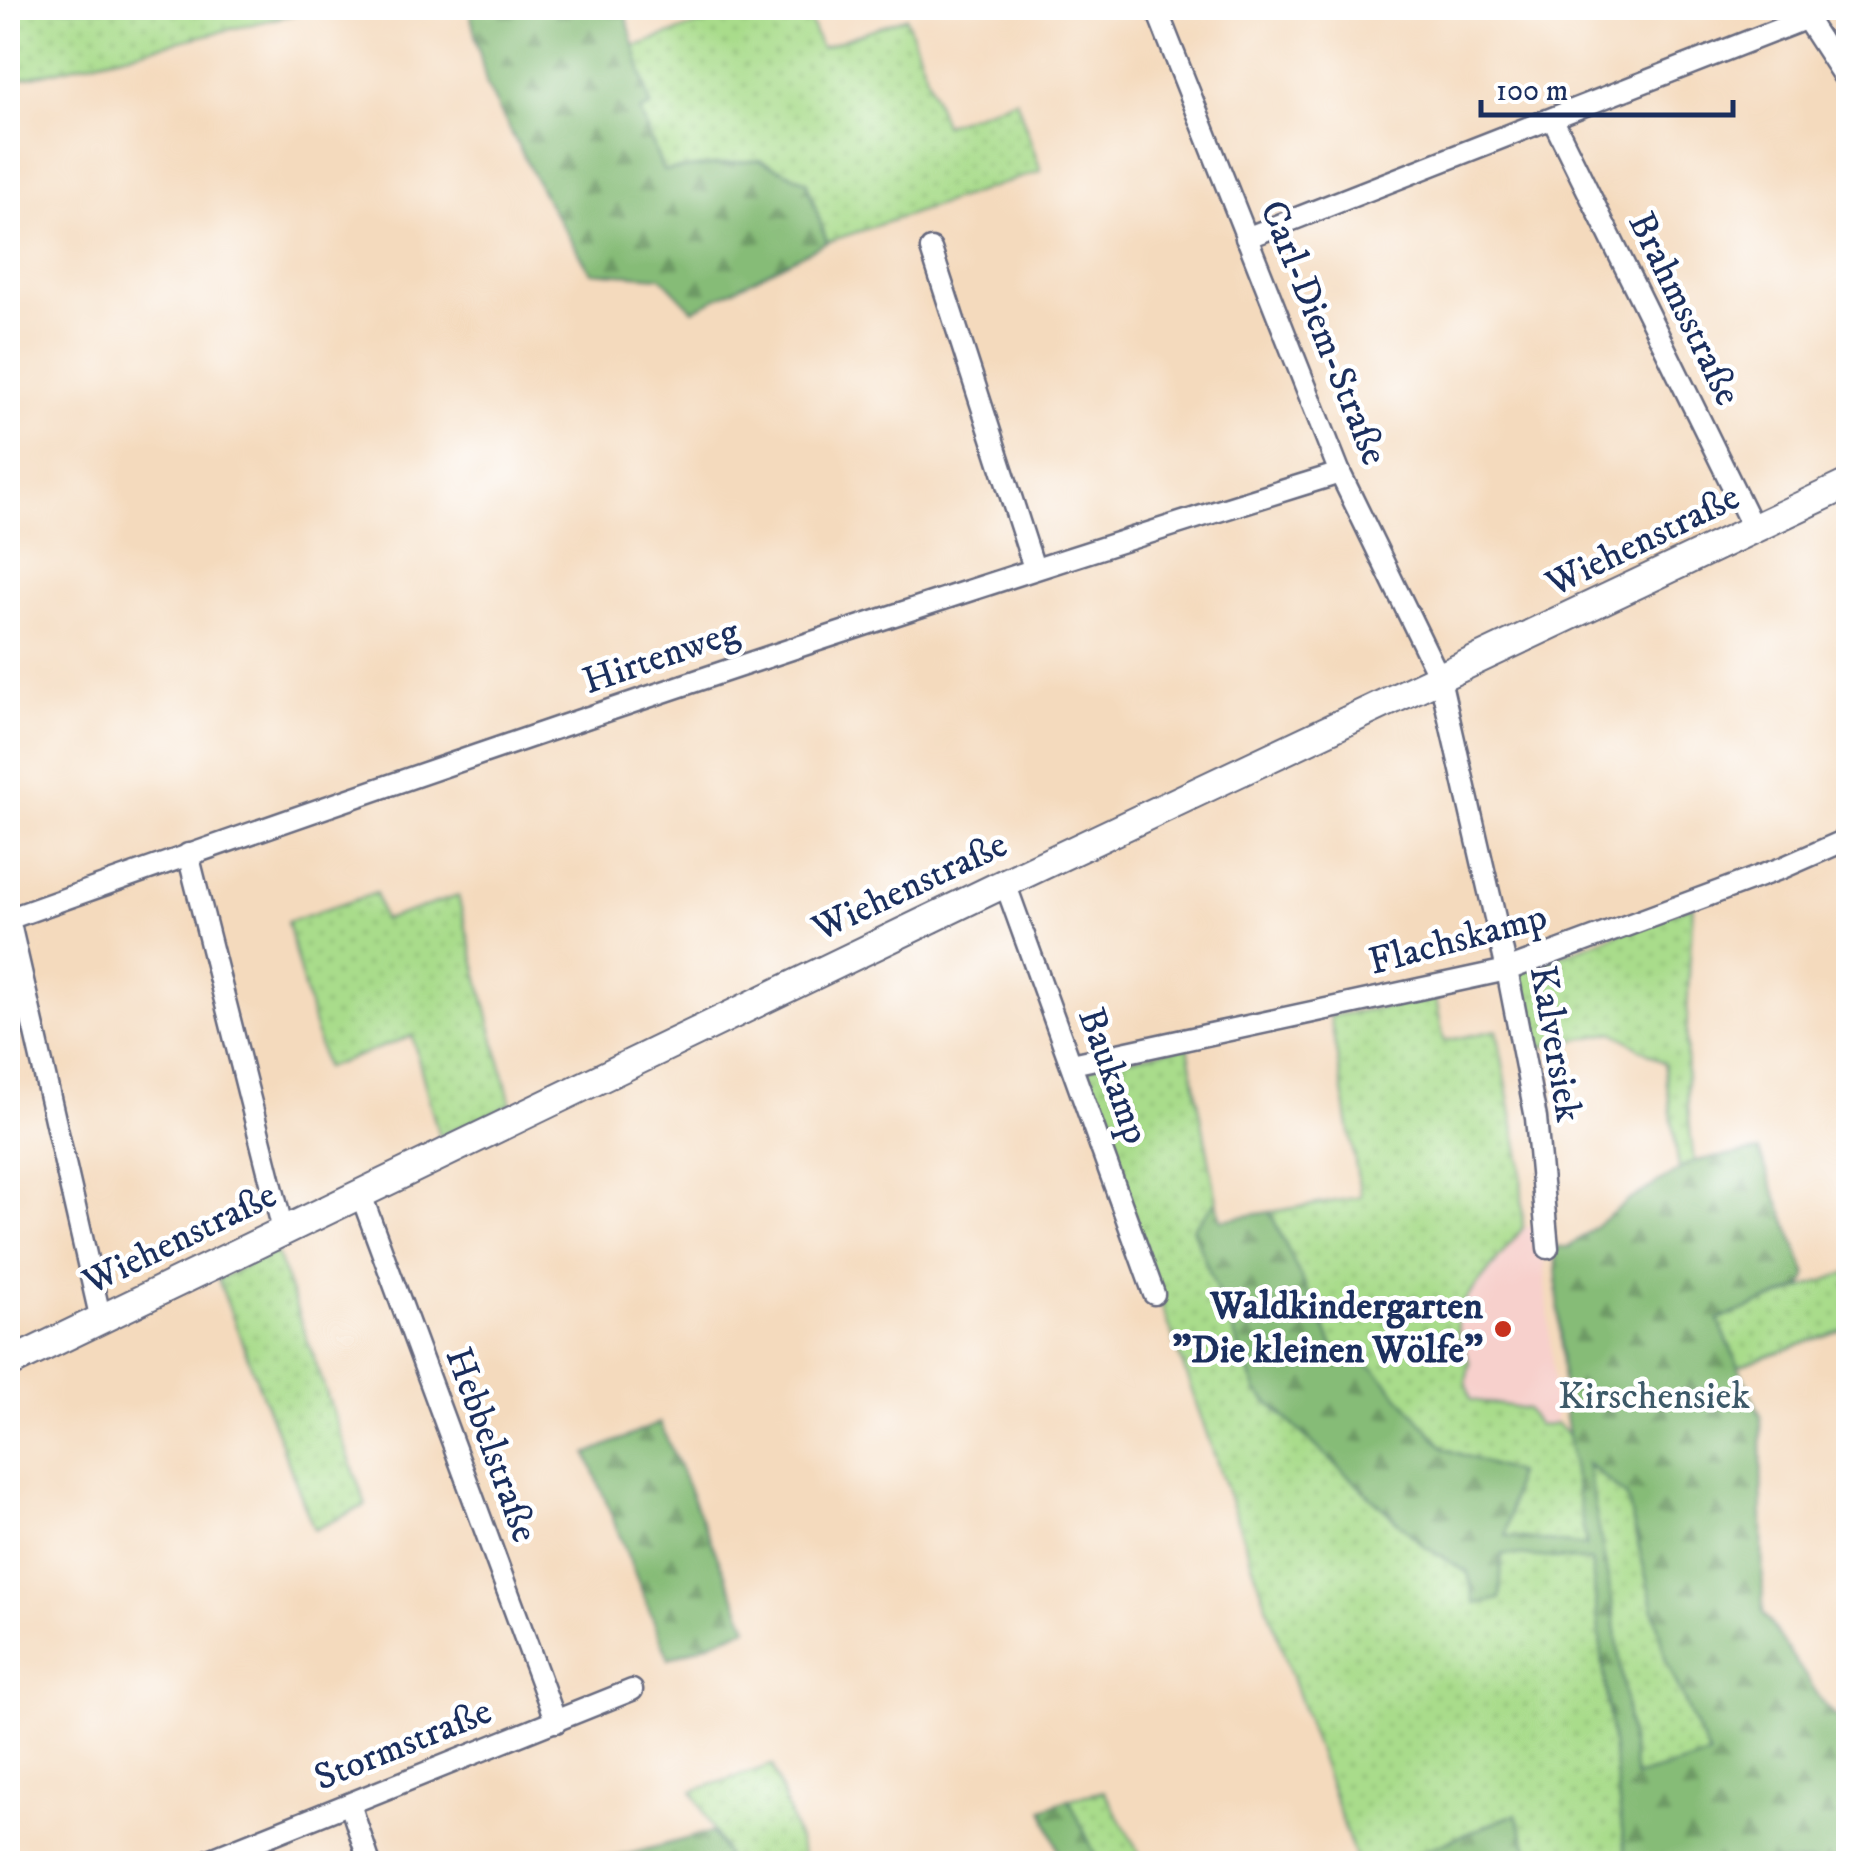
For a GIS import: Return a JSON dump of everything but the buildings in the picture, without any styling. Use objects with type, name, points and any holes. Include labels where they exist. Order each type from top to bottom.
[{"type":"street","name":"Carl-Diem-Straße","points":[[1156,8],[1340,473],[1440,679]]},
{"type":"street","points":[[1246,238],[1553,120],[1802,13],[1848,82]]},
{"type":"street","name":"Brahmsstraße","points":[[1553,120],[1754,530]]},
{"type":"street","points":[[930,249],[1034,568]]},
{"type":"street","name":"Hirtenweg","points":[[8,918],[1034,568],[1340,473]]},
{"type":"street","name":"Wiehenstraße","points":[[8,1364],[1005,883],[1848,484]]},
{"type":"street","name":"Kalversiek","points":[[1440,679],[1507,970],[1536,1118],[1548,1248]]},
{"type":"street","name":"Flachskamp","points":[[1072,1064],[1507,970],[1782,868],[1848,838]]},
{"type":"street","points":[[188,854],[283,1230]]},
{"type":"street","name":"Baukamp","points":[[1005,883],[1154,1294]]},
{"type":"street","points":[[8,918],[100,1320]]},
{"type":"street","name":"Hebbelstraße","points":[[360,1192],[556,1722]]},
{"type":"street","name":"Stormstraße","points":[[199,1864],[632,1690]]},
{"type":"street","points":[[350,1804],[370,1864]]},
{"type":"shaded area","name":"Waldkindergarten \"Die kleinen Wölfe\"","points":[[1542,1225],[1556,1423],[1538,1426],[1526,1409],[1471,1400],[1466,1381],[1470,1363],[1457,1321],[1462,1304],[1523,1228]]},
{"type":"green space","points":[[8,8],[320,8],[8,82]]},
{"type":"green space","points":[[469,8],[624,8],[651,107],[640,111],[663,171],[759,160],[806,181],[827,242],[693,310],[661,277],[591,272],[548,203],[487,86]]},
{"type":"green space","points":[[747,8],[805,8],[821,48],[906,17],[944,125],[1016,99],[1041,171],[827,242],[806,181],[759,160],[663,171],[640,111],[651,106],[633,47]]},
{"type":"green space","points":[[376,893],[383,920],[458,896],[511,1104],[439,1137],[412,1036],[325,1068],[287,922]]},
{"type":"green space","points":[[1693,905],[1687,1065],[1694,1161],[1679,1170],[1664,1063],[1614,1032],[1528,1050],[1516,980],[1522,970]]},
{"type":"green space","points":[[1436,999],[1444,1041],[1497,1030],[1521,1164],[1523,1228],[1462,1304],[1457,1321],[1470,1363],[1466,1381],[1471,1400],[1527,1409],[1538,1426],[1556,1423],[1569,1437],[1587,1546],[1506,1536],[1515,1473],[1445,1449],[1376,1371],[1334,1348],[1270,1212],[1361,1197],[1330,1016]]},
{"type":"green space","points":[[1188,1046],[1217,1201],[1193,1228],[1257,1392],[1424,1546],[1469,1573],[1502,1554],[1591,1560],[1626,1863],[1533,1863],[1515,1814],[1396,1863],[1357,1863],[1082,1077],[1093,1066]]},
{"type":"green space","name":"Kirschensiek","points":[[1759,1151],[1807,1275],[1803,1287],[1718,1320],[1761,1416],[1763,1613],[1826,1707],[1848,1726],[1848,1863],[1626,1863],[1591,1561],[1502,1554],[1500,1599],[1475,1604],[1468,1573],[1424,1546],[1257,1392],[1192,1228],[1217,1201],[1221,1220],[1270,1212],[1334,1348],[1376,1370],[1445,1449],[1516,1473],[1506,1536],[1586,1546],[1565,1417],[1555,1247],[1569,1247],[1628,1201],[1694,1161]],"holes":[[[1587,1463],[1627,1497],[1666,1660],[1709,1756],[1635,1777],[1613,1607]]]},
{"type":"green space","points":[[276,1251],[366,1505],[314,1530],[218,1279]]},
{"type":"green space","points":[[1848,1272],[1848,1328],[1739,1366],[1718,1319]]},
{"type":"green space","points":[[660,1423],[748,1627],[669,1659],[587,1454]]},
{"type":"green space","points":[[1585,1462],[1627,1497],[1666,1660],[1709,1756],[1634,1777],[1613,1607]]},
{"type":"green space","points":[[772,1765],[806,1863],[730,1863],[693,1791]]},
{"type":"green space","points":[[1104,1791],[1145,1863],[1099,1863],[1069,1799]]},
{"type":"green space","points":[[1069,1799],[1099,1863],[1063,1863],[1043,1809]]},
{"type":"green space","points":[[1516,1814],[1533,1863],[1396,1863],[1402,1859]]},
{"type":"green space","points":[[712,1832],[730,1863],[596,1863]]},
{"type":"place","name":"Waldkindergarten \"Die kleinen Wölfe\"","points":[[1503,1329]]}]
